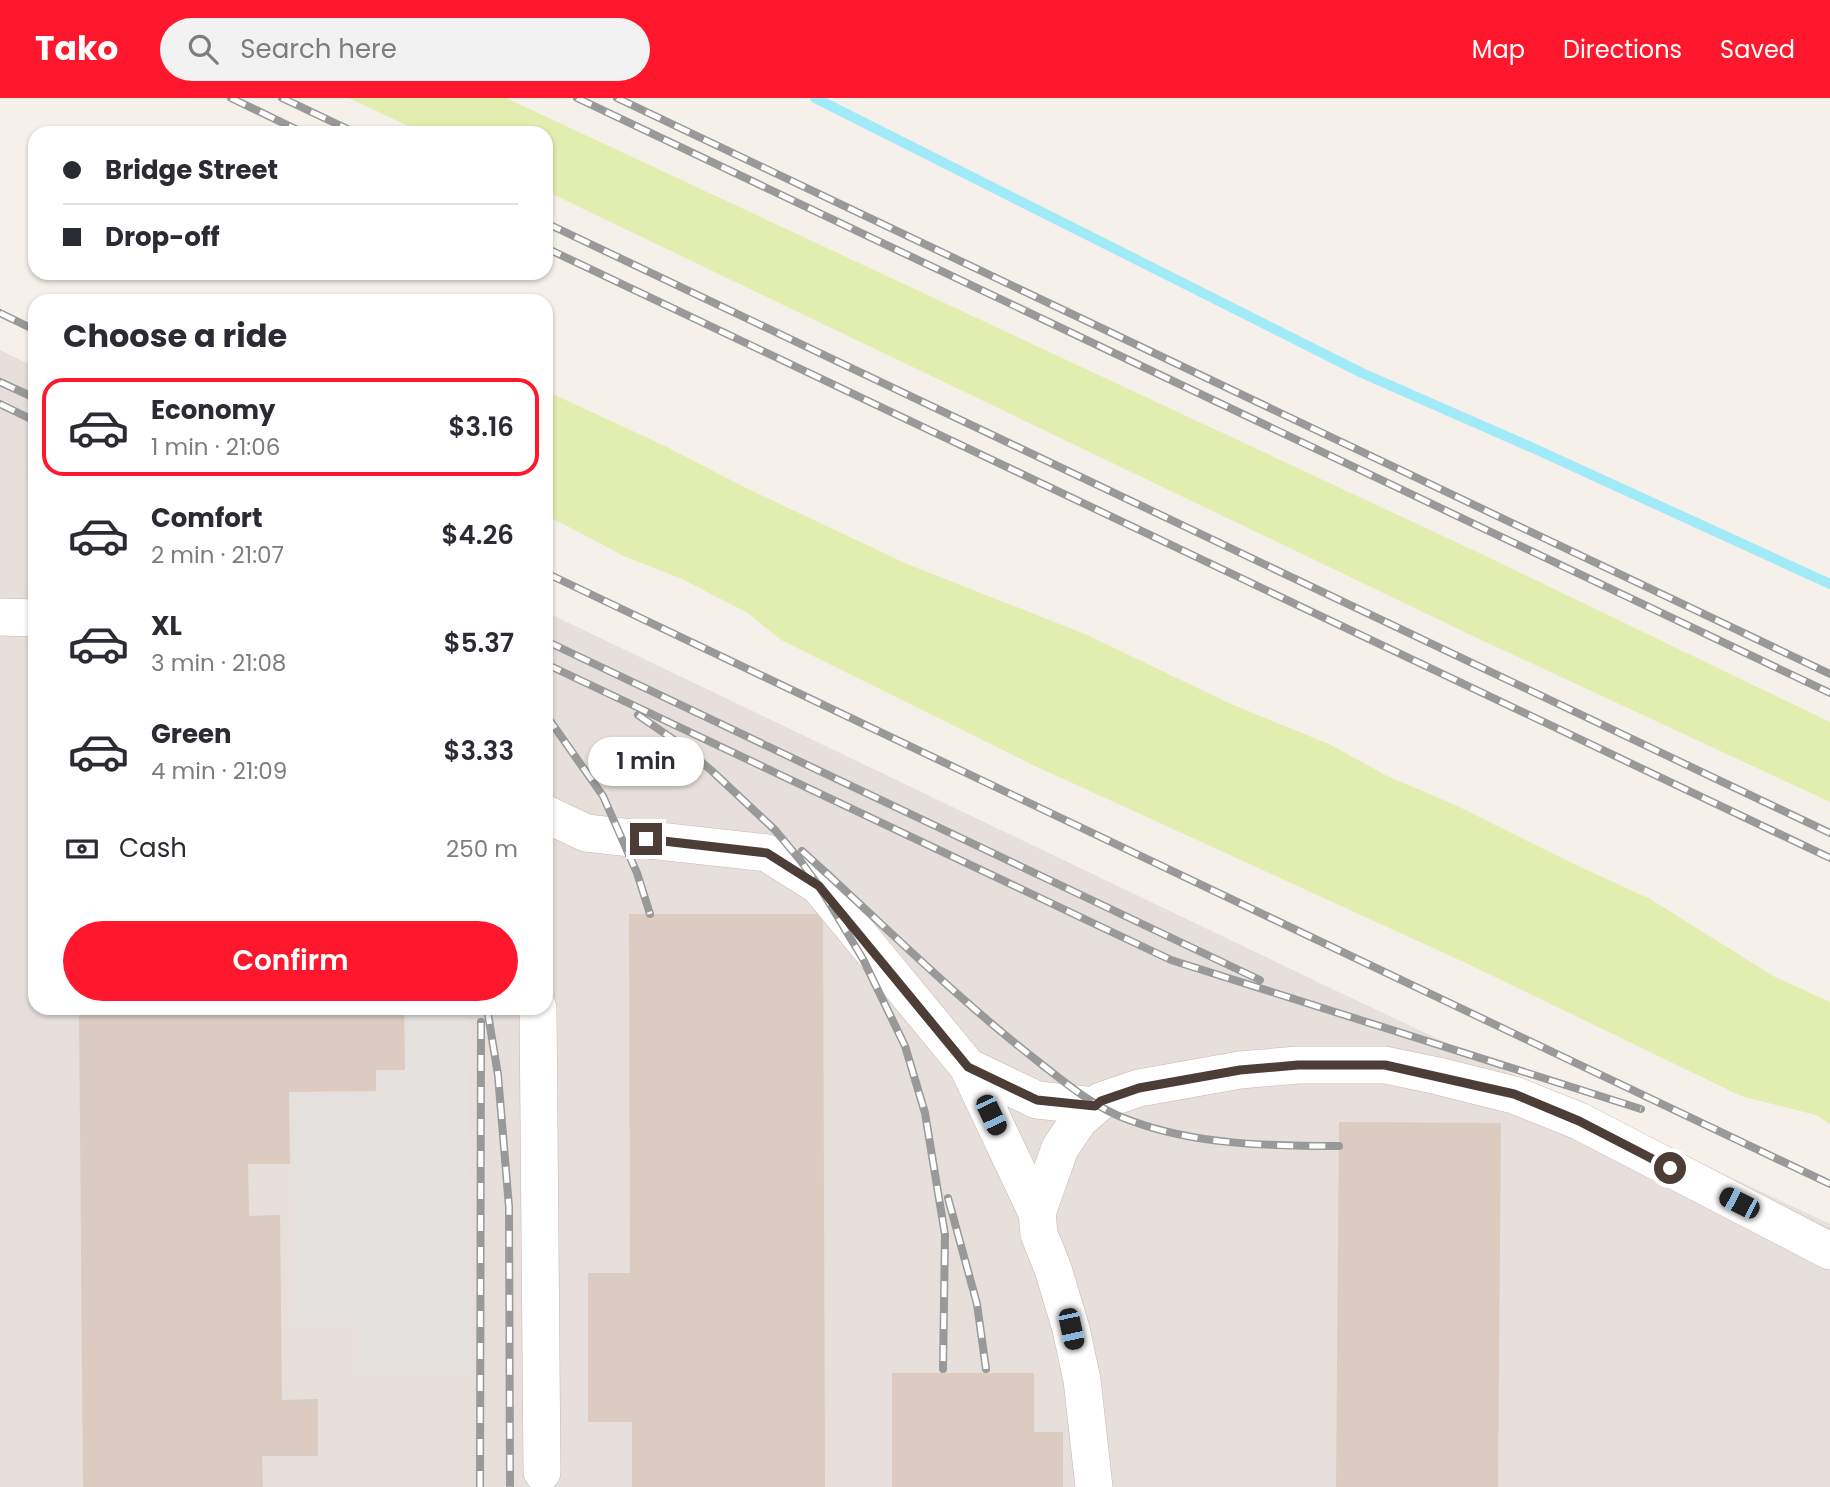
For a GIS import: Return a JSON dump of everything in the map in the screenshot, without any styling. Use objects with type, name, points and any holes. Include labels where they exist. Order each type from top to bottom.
[{"type":"lane","points":[[0,617],[28,618]]},
{"type":"lane","points":[[553,817],[586,833],[767,853],[819,886],[968,1067],[1037,1213],[1039,1234],[1071,1329],[1082,1380],[1094,1487]]},
{"type":"lane","points":[[538,1015],[542,1472]]},
{"type":"lane","points":[[1037,1213],[1060,1148],[1079,1120],[1101,1101],[1139,1088],[1240,1070],[1298,1065],[1385,1065],[1514,1094],[1579,1121],[1830,1251]]},
{"type":"lane","points":[[968,1067],[1037,1100],[1095,1106]]},
{"type":"shaded area","points":[[0,350],[28,364],[28,1015],[553,1015],[553,615],[1830,1224],[1830,1487],[0,1487]]},
{"type":"shaded area","points":[[407,1015],[467,1015],[472,1372],[358,1371],[358,1326],[294,1326],[292,1095],[379,1094],[379,1073],[407,1072]]},
{"type":"green space","points":[[349,98],[506,98],[1475,551],[1830,722],[1830,802],[1477,638],[553,194],[553,126],[408,126]]},
{"type":"green space","points":[[553,394],[907,564],[1085,634],[1231,704],[1331,745],[1385,775],[1453,804],[1650,899],[1775,977],[1830,1002],[1830,1124],[1816,1115],[1741,1096],[1466,963],[1035,766],[781,640],[748,613],[682,579],[626,557],[553,519]]},
{"type":"building","points":[[629,914],[823,914],[825,1487],[632,1487],[632,1422],[588,1422],[588,1273],[630,1273]]},
{"type":"building","points":[[79,1015],[404,1015],[405,1070],[376,1070],[376,1091],[289,1092],[290,1164],[248,1164],[249,1216],[280,1215],[282,1400],[318,1399],[318,1456],[262,1456],[263,1487],[83,1487]]},
{"type":"building","points":[[1339,1122],[1501,1123],[1498,1487],[1336,1487]]},
{"type":"building","points":[[892,1373],[1034,1373],[1034,1432],[1063,1432],[1063,1487],[892,1487]]},
{"type":"waterway","points":[[815,98],[1362,373],[1830,584]]},
{"type":"railway","points":[[231,98],[289,126]]},
{"type":"railway","points":[[282,98],[341,126]]},
{"type":"railway","points":[[577,98],[1830,693]]},
{"type":"railway","points":[[617,98],[1830,674]]},
{"type":"railway","points":[[553,226],[1830,833]]},
{"type":"railway","points":[[553,251],[1830,858]]},
{"type":"railway","points":[[0,313],[28,327]]},
{"type":"railway","points":[[0,382],[28,395]]},
{"type":"railway","points":[[0,404],[28,418]]},
{"type":"railway","points":[[553,576],[1830,1184]]},
{"type":"railway","points":[[553,644],[1260,980]]},
{"type":"railway","points":[[553,667],[1171,960],[1641,1109]]},
{"type":"railway","points":[[638,715],[680,744],[712,771],[775,830],[800,860],[863,959],[905,1046],[925,1113],[945,1235],[943,1369]]},
{"type":"railway","points":[[553,725],[603,796],[637,873],[650,914]]},
{"type":"railway","points":[[802,851],[978,1012],[1061,1080],[1105,1109],[1129,1120],[1180,1135],[1259,1144],[1339,1146]]},
{"type":"railway","points":[[488,1015],[498,1075],[509,1207],[510,1487]]},
{"type":"railway","points":[[480,1487],[481,1022]]},
{"type":"railway","points":[[948,1198],[977,1304],[986,1369]]},
{"type":"route","points":[[646,839],[767,853],[819,886],[968,1067],[1037,1100],[1095,1106],[1101,1101],[1139,1088],[1240,1070],[1298,1065],[1385,1065],[1514,1094],[1579,1121],[1670,1168]]}]
